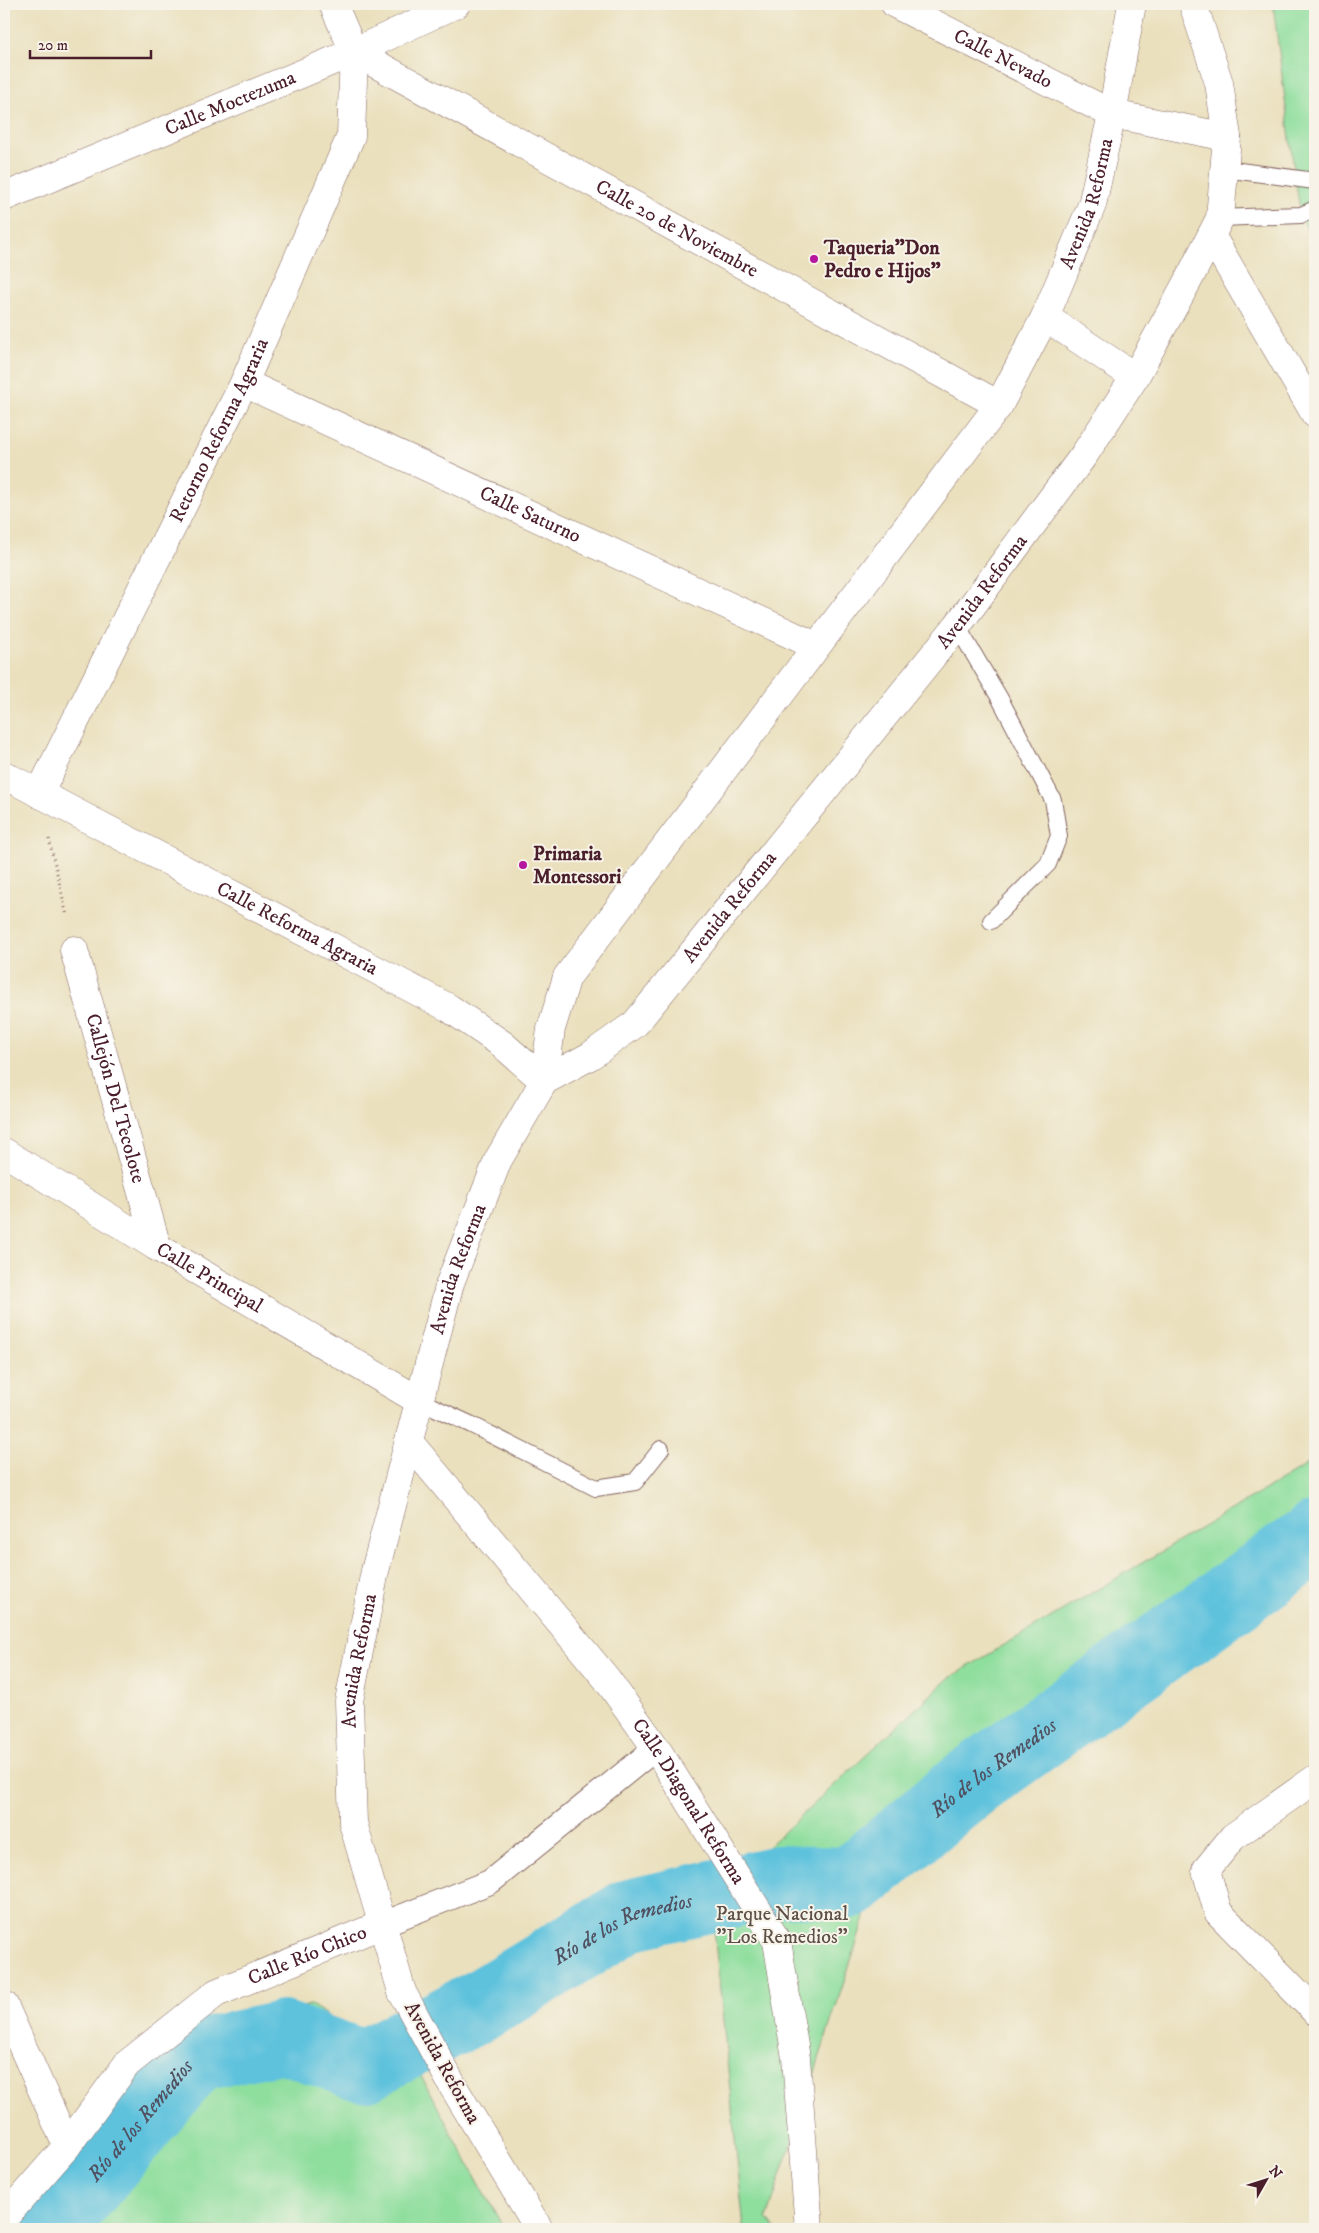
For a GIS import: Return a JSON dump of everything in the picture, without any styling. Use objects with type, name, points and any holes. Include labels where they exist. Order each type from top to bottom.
[{"type":"street","points":[[333,4],[354,52]]},
{"type":"street","name":"Calle Moctezuma","points":[[4,197],[354,52],[456,4]]},
{"type":"street","name":"Calle Nevado","points":[[895,4],[1112,114],[1227,138]]},
{"type":"street","name":"Avenida Reforma","points":[[539,2229],[454,2088],[402,1992],[353,1823],[350,1701],[374,1571],[409,1442],[418,1400],[450,1283],[498,1160],[544,1081],[551,1029],[567,977],[998,404],[1045,317],[1092,205],[1112,114],[1132,4]]},
{"type":"street","name":"Avenida Reforma","points":[[544,1081],[590,1056],[635,1024],[957,626],[1084,454],[1135,377],[1216,227],[1225,169],[1227,138],[1220,83],[1193,4]]},
{"type":"street","name":"Retorno Reforma Agraria","points":[[39,794],[244,383],[351,136],[354,52]]},
{"type":"street","name":"Calle 20 de Noviembre","points":[[354,52],[998,404]]},
{"type":"street","points":[[1216,227],[1315,414]]},
{"type":"street","points":[[1045,317],[1135,377]]},
{"type":"street","name":"Calle Saturno","points":[[244,383],[816,646]]},
{"type":"street","name":"Calle Reforma Agraria","points":[[4,775],[449,1008],[502,1044],[544,1081]]},
{"type":"street","name":"Callejón Del Tecolote","points":[[74,950],[157,1247]]},
{"type":"street","name":"Calle Principal","points":[[4,1152],[157,1247],[418,1400]]},
{"type":"street","name":"Calle Diagonal Reforma","points":[[409,1442],[606,1678],[656,1748],[770,1931],[796,2058],[809,2229]]},
{"type":"street","name":"Calle Río Chico","points":[[4,2218],[67,2146],[127,2064],[216,1993],[490,1882],[656,1748]]},
{"type":"street","points":[[1315,1779],[1233,1837],[1206,1870],[1218,1912],[1315,2011]]},
{"type":"street","points":[[4,2005],[67,2146]]},
{"type":"lane","points":[[1225,169],[1315,181]]},
{"type":"lane","points":[[1216,227],[1301,215],[1315,209]]},
{"type":"lane","points":[[957,626],[999,697],[1053,800],[1059,836],[1048,864],[991,921]]},
{"type":"lane","points":[[418,1400],[472,1424],[596,1488],[635,1482],[661,1449]]},
{"type":"path","points":[[39,794],[74,950]]},
{"type":"green space","points":[[1273,4],[1315,4],[1315,249],[1301,215]]},
{"type":"green space","name":"Parque Nacional \"Los Remedios\"","points":[[1315,1460],[1315,1577],[1126,1705],[867,1911],[767,2219],[776,2229],[744,2229],[711,1900],[949,1678]]},
{"type":"green space","points":[[311,2005],[417,2069],[504,2229],[13,2229],[83,2152],[182,2033]]},
{"type":"waterway","name":"Río de los Remedios","points":[[50,2229],[196,2055],[283,2037],[363,2066],[483,2004],[629,1915],[778,1881],[850,1883],[968,1785],[1315,1538]]},
{"type":"place","name":"Taqueria\"Don Pedro e Hijos\"","points":[[814,259]]},
{"type":"place","name":"Primaria Montessori","points":[[523,865]]}]
